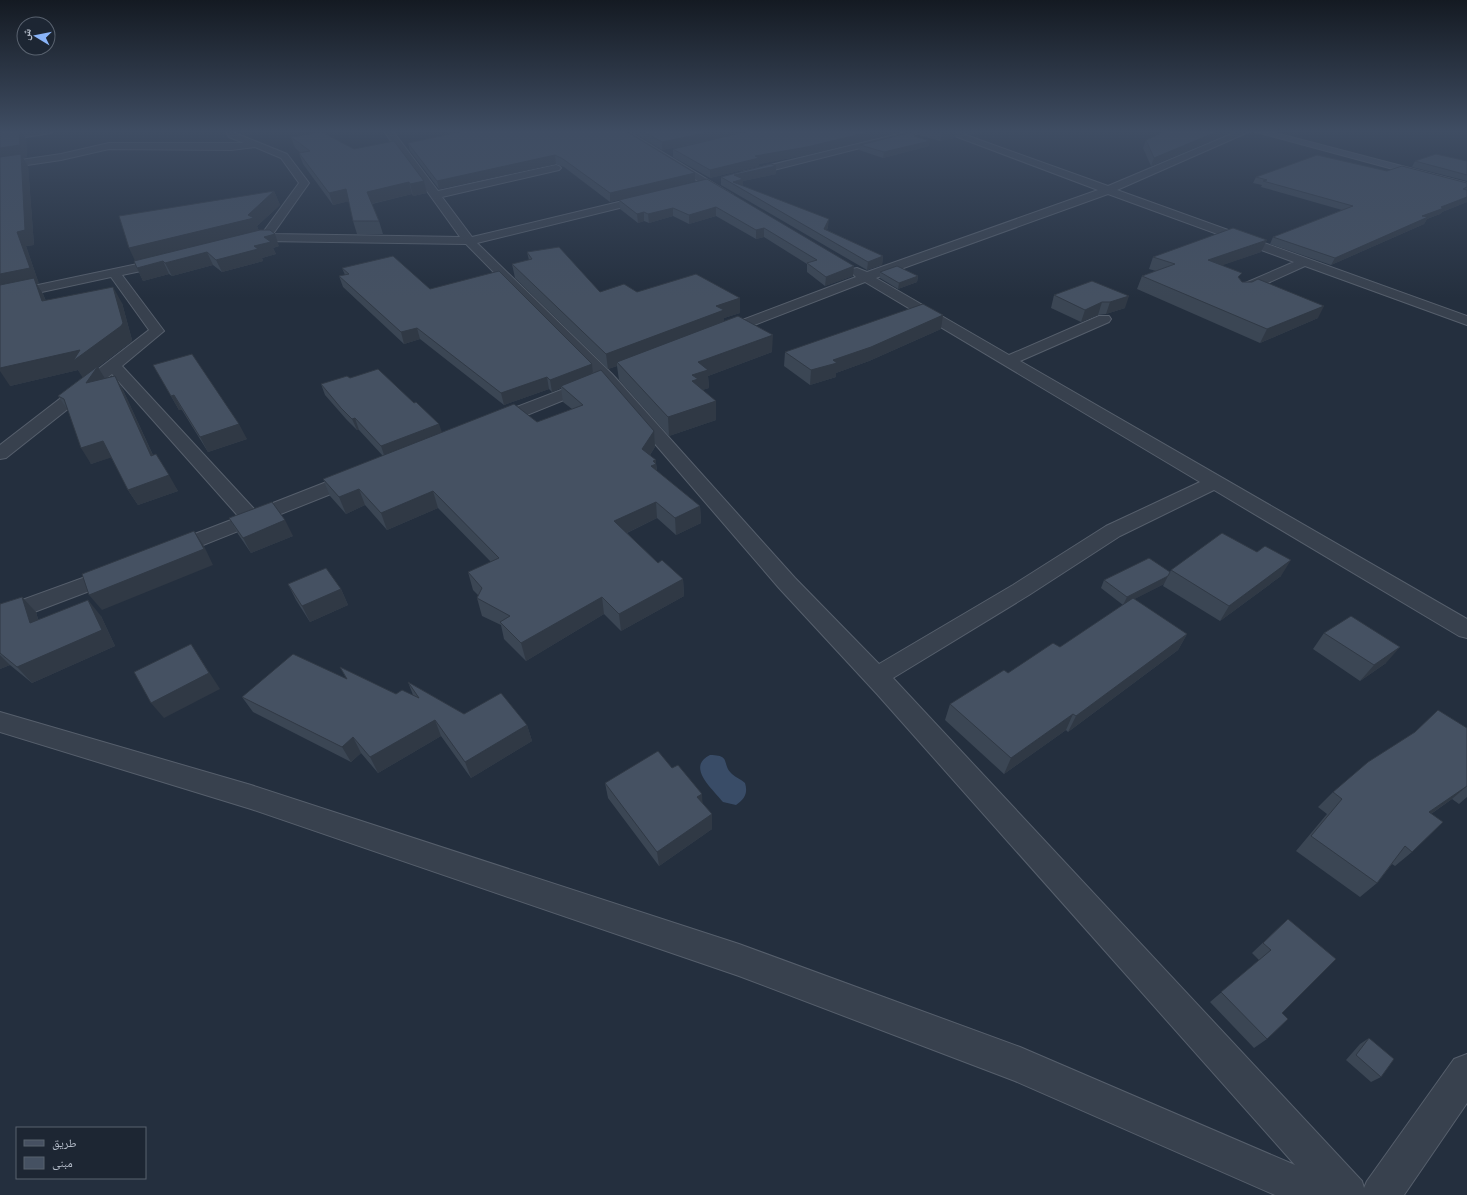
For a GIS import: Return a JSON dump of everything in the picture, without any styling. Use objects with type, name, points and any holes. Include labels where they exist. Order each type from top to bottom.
[{"type":"street","points":[[265,237],[302,186]]},
{"type":"street","points":[[429,186],[469,241],[614,374],[787,583],[876,677],[1348,1195]]},
{"type":"street","points":[[435,195],[476,186]]},
{"type":"street","points":[[692,187],[697,186]]},
{"type":"street","points":[[721,186],[742,204]]},
{"type":"street","points":[[1096,186],[1467,321]]},
{"type":"street","points":[[710,337],[866,277],[1118,186]]},
{"type":"street","points":[[243,243],[265,237],[469,241],[662,194]]},
{"type":"street","points":[[0,298],[115,274],[175,259]]},
{"type":"street","points":[[1241,290],[1305,262]]},
{"type":"street","points":[[845,265],[1467,630]]},
{"type":"street","points":[[0,454],[114,367],[157,331],[115,274]]},
{"type":"street","points":[[1007,361],[1104,320]]},
{"type":"street","points":[[114,367],[252,519]]},
{"type":"street","points":[[481,428],[614,374]]},
{"type":"street","points":[[156,557],[370,472]]},
{"type":"street","points":[[876,677],[1021,590],[1113,531],[1215,482]]},
{"type":"street","points":[[0,617],[126,568]]},
{"type":"street","points":[[0,722],[251,797],[739,960],[1020,1065],[1320,1195]]},
{"type":"street","points":[[1381,1195],[1467,1072]]},
{"type":"water","points":[[710,755],[717,755],[724,758],[729,770],[745,783],[745,796],[736,805],[723,802],[703,778],[700,765],[703,760]]},
{"type":"building","points":[[0,186],[23,186],[25,230],[17,232],[30,268],[0,274]]},
{"type":"building","points":[[324,186],[393,186],[367,192],[379,221],[353,221],[346,189],[329,193]]},
{"type":"building","points":[[600,186],[641,186],[610,193]]},
{"type":"building","points":[[679,186],[718,186],[854,266],[826,277],[807,263],[817,260],[764,228],[756,230],[716,207],[689,215],[673,208],[648,214],[644,212],[637,214],[619,200]]},
{"type":"building","points":[[736,186],[743,186],[829,219],[824,229],[883,256],[868,262]]},
{"type":"building","points":[[1280,186],[1467,186],[1463,189],[1467,190],[1467,197],[1441,207],[1444,208],[1422,216],[1428,217],[1335,258],[1273,237],[1353,206]]},
{"type":"building","points":[[274,191],[248,215],[254,218],[129,248],[119,216]]},
{"type":"building","points":[[1233,228],[1267,240],[1208,260],[1242,273],[1238,277],[1242,282],[1252,282],[1258,279],[1324,306],[1267,329],[1142,276],[1175,264],[1153,257]]},
{"type":"building","points":[[260,230],[270,230],[275,234],[264,237],[271,242],[254,246],[258,249],[216,260],[207,252],[165,263],[163,261],[137,268],[134,261]]},
{"type":"building","points":[[559,247],[600,292],[624,284],[637,292],[696,274],[740,298],[716,306],[724,310],[606,354],[512,264],[532,259],[527,252]]},
{"type":"building","points":[[393,256],[430,289],[499,271],[592,364],[550,380],[547,377],[501,393],[417,328],[401,332],[339,276],[349,274],[342,268]]},
{"type":"building","points":[[897,266],[918,276],[899,283],[880,272]]},
{"type":"building","points":[[34,278],[42,301],[113,287],[123,323],[73,361],[80,350],[0,368],[0,285]]},
{"type":"building","points":[[1092,281],[1129,296],[1110,302],[1102,302],[1085,310],[1054,295]]},
{"type":"building","points":[[923,304],[943,315],[871,347],[833,360],[837,363],[811,370],[785,352]]},
{"type":"building","points":[[738,316],[773,335],[698,362],[708,370],[692,375],[698,379],[692,381],[716,401],[668,417],[617,362]]},
{"type":"building","points":[[192,354],[239,424],[200,437],[174,395],[171,396],[153,365]]},
{"type":"building","points":[[98,366],[86,383],[115,376],[151,456],[156,454],[169,475],[128,490],[103,441],[81,448],[64,399],[58,396]]},
{"type":"building","points":[[378,369],[439,424],[381,446],[355,418],[352,419],[341,408],[321,384],[347,376],[350,378]]},
{"type":"building","points":[[601,370],[654,431],[642,449],[656,460],[653,461],[656,464],[651,466],[700,506],[675,518],[656,502],[614,521],[658,563],[662,560],[683,579],[619,614],[602,597],[521,643],[500,622],[510,616],[477,598],[482,588],[468,572],[499,558],[433,491],[381,513],[359,489],[339,497],[323,479],[514,404],[537,422],[583,405],[561,386]]},
{"type":"building","points":[[272,502],[285,520],[243,538],[229,518]]},
{"type":"building","points":[[194,531],[204,549],[89,595],[82,574]]},
{"type":"building","points":[[1222,533],[1257,552],[1265,546],[1291,560],[1229,606],[1171,570]]},
{"type":"building","points":[[1149,558],[1170,572],[1168,576],[1127,597],[1104,580]]},
{"type":"building","points":[[326,568],[341,589],[302,606],[288,584]]},
{"type":"building","points":[[22,597],[30,623],[88,600],[102,630],[17,667],[0,653],[0,604]]},
{"type":"building","points":[[1133,598],[1187,634],[1076,716],[1073,714],[1011,758],[950,704],[1004,670],[1008,673],[1053,643],[1060,647]]},
{"type":"building","points":[[1351,616],[1400,647],[1374,665],[1324,633]]},
{"type":"building","points":[[191,644],[209,673],[151,703],[134,672]]},
{"type":"building","points":[[293,654],[347,679],[340,667],[396,694],[402,690],[419,698],[408,682],[464,714],[501,693],[527,725],[465,762],[435,720],[370,757],[353,737],[342,747],[242,697]]},
{"type":"building","points":[[1438,710],[1467,728],[1467,786],[1429,812],[1443,822],[1412,852],[1405,846],[1377,883],[1311,836],[1342,799],[1333,792],[1368,762],[1415,732]]},
{"type":"building","points":[[658,751],[672,768],[678,765],[702,794],[697,797],[712,814],[657,852],[605,783]]},
{"type":"building","points":[[1288,919],[1336,959],[1282,1013],[1288,1019],[1267,1039],[1221,992],[1271,950],[1263,943]]},
{"type":"building","points":[[1369,1038],[1394,1059],[1381,1077],[1356,1055]]}]
